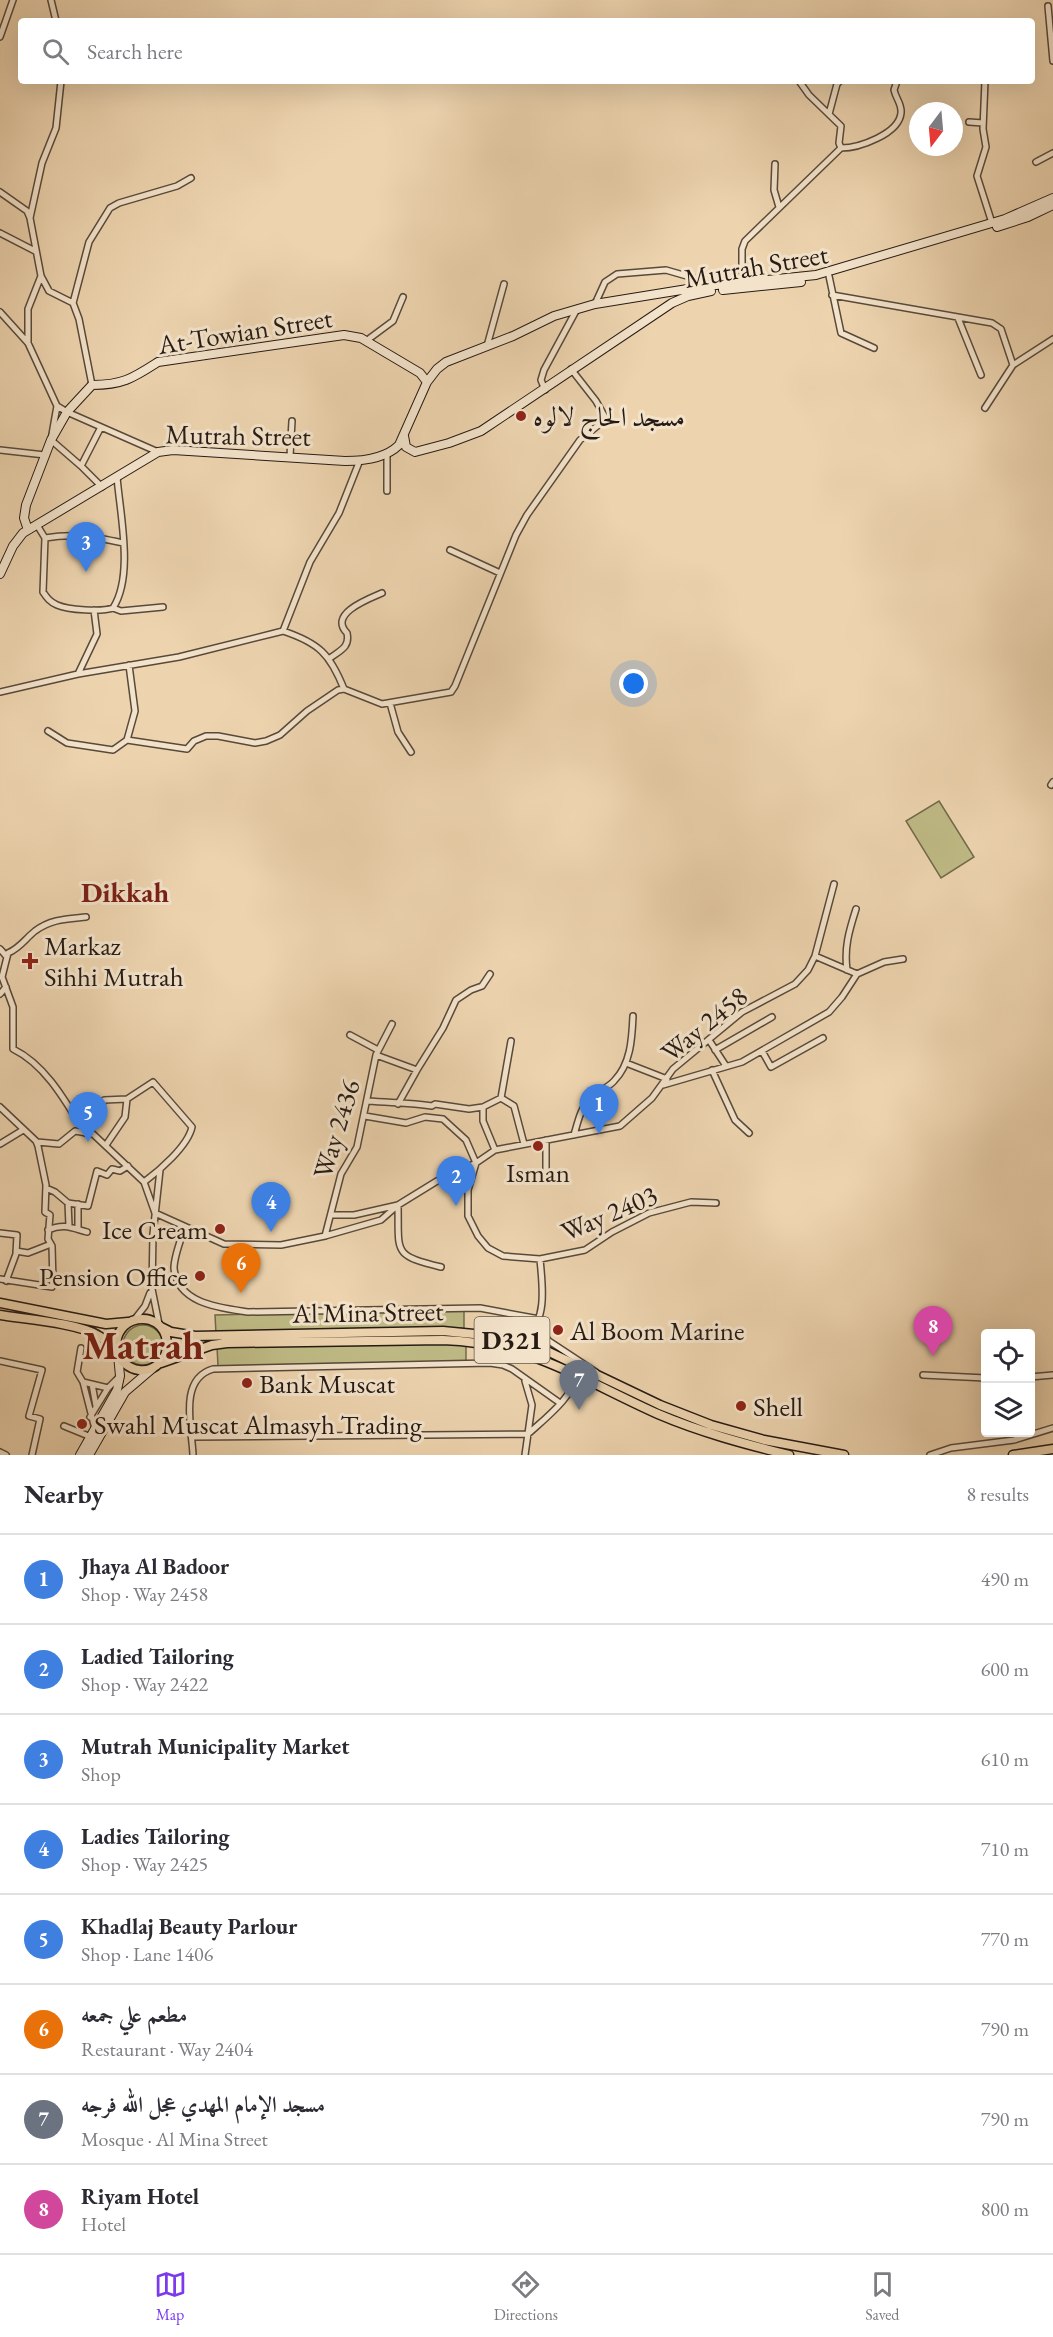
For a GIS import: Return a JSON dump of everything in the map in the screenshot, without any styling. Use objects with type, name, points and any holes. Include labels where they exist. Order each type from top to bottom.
[{"type":"main road","name":"Mutrah Street","points":[[0,574],[16,542],[28,530],[158,452],[173,450],[360,460],[387,454],[399,445],[427,382],[437,369],[446,362],[513,336],[554,316],[595,304],[648,296],[701,282],[742,283],[816,275],[992,223],[1053,198]]},
{"type":"main road","name":"Mutrah Street","points":[[404,435],[404,444],[412,452],[448,443],[490,426],[545,390],[571,369],[680,299],[705,291],[793,284],[829,276],[1010,223],[1053,205]]},
{"type":"main road","points":[[648,296],[654,301],[656,314]]},
{"type":"main road","name":"At-Towian Street","points":[[92,385],[113,385],[134,378],[158,362],[344,335],[361,338],[420,373],[427,382]]},
{"type":"main road","points":[[28,530],[25,510],[51,440],[67,412],[92,385]]},
{"type":"main road","name":"D321","points":[[0,1303],[106,1324],[147,1319],[160,1327]]},
{"type":"main road","name":"D321","points":[[0,1315],[73,1327],[97,1334],[130,1368],[147,1370],[158,1365]]},
{"type":"main road","points":[[80,1455],[117,1390],[120,1376],[116,1346],[118,1332],[131,1321]]},
{"type":"main road","points":[[89,1455],[125,1392],[158,1365],[167,1348],[167,1341],[160,1327]]},
{"type":"main road","name":"Al Mina Street","points":[[160,1327],[171,1332],[195,1336],[444,1331],[477,1333],[545,1350],[660,1405],[711,1425],[764,1440],[844,1455]]},
{"type":"main road","name":"Al Mina Street","points":[[158,1365],[212,1345],[226,1343],[443,1340],[475,1342],[507,1348],[542,1359],[682,1424],[789,1455]]},
{"type":"main road","points":[[1018,1455],[1053,1443]]},
{"type":"main road","points":[[1013,1455],[1053,1449]]},
{"type":"street","points":[[0,37],[13,0]]},
{"type":"street","points":[[51,0],[55,18]]},
{"type":"street","points":[[1048,6],[1053,61]]},
{"type":"street","points":[[30,218],[42,163],[56,128],[61,84]]},
{"type":"street","points":[[801,84],[809,95],[841,126],[838,143],[842,148]]},
{"type":"street","points":[[830,114],[837,84]]},
{"type":"street","points":[[742,283],[742,249],[745,241],[842,148],[864,146],[896,125],[901,105],[894,90],[896,84]]},
{"type":"street","points":[[985,84],[983,123],[986,147],[977,176],[992,223]]},
{"type":"street","points":[[969,122],[983,123]]},
{"type":"street","points":[[1036,162],[1053,153]]},
{"type":"street","points":[[775,164],[774,190],[779,207]]},
{"type":"street","points":[[92,385],[79,319],[73,303],[89,242],[110,208],[119,203],[177,186],[191,178]]},
{"type":"street","points":[[0,201],[2,192],[27,211],[41,276],[49,291],[73,303]]},
{"type":"street","points":[[0,233],[35,251]]},
{"type":"street","points":[[595,304],[605,282],[617,274],[666,270],[701,282]]},
{"type":"street","points":[[28,343],[28,309],[41,276]]},
{"type":"street","points":[[829,276],[841,333],[874,348]]},
{"type":"street","points":[[488,346],[504,284]]},
{"type":"street","points":[[832,295],[992,323],[1001,329],[1013,365]]},
{"type":"street","points":[[366,341],[393,321],[403,297]]},
{"type":"street","points":[[545,390],[541,380],[544,370],[577,309]]},
{"type":"street","points":[[0,312],[28,343],[57,406],[158,452]]},
{"type":"street","points":[[958,318],[981,375]]},
{"type":"street","points":[[985,408],[1013,365],[1053,339]]},
{"type":"street","points":[[48,731],[63,742],[87,747],[112,750],[127,741],[183,750],[190,748],[199,738],[206,736],[255,743],[266,741],[280,735],[333,692],[344,689],[375,702],[390,703],[451,692],[473,644],[516,535],[527,515],[580,440],[604,422],[605,416],[571,369]]},
{"type":"street","points":[[57,406],[51,440],[102,487]]},
{"type":"street","points":[[290,456],[292,421]]},
{"type":"street","points":[[81,466],[101,427]]},
{"type":"street","points":[[0,450],[45,455]]},
{"type":"street","points":[[387,454],[387,490]]},
{"type":"street","points":[[283,631],[310,562],[339,513],[360,460]]},
{"type":"street","points":[[37,525],[45,538],[44,592],[48,599],[58,606],[105,611],[113,608],[120,598],[124,568],[117,477]]},
{"type":"street","points":[[45,538],[67,534],[85,535],[123,543]]},
{"type":"street","points":[[450,550],[500,573]]},
{"type":"street","points":[[330,658],[348,643],[347,633],[342,627],[342,616],[361,602],[382,593]]},
{"type":"street","points":[[113,608],[121,611],[163,607]]},
{"type":"street","points":[[78,674],[97,634],[94,610]]},
{"type":"street","points":[[0,692],[78,674],[179,657],[283,631],[306,639],[330,658],[344,689]]},
{"type":"street","points":[[127,741],[135,711],[129,665]]},
{"type":"street","points":[[390,703],[398,732],[411,752]]},
{"type":"street","name":"Way 2458","points":[[155,1213],[224,1244],[281,1245],[325,1236],[381,1220],[437,1181],[476,1163],[495,1150],[620,1126],[652,1098],[673,1069],[742,1012],[795,984],[808,970],[815,956],[834,884]]},
{"type":"street","points":[[847,970],[846,940],[856,909]]},
{"type":"street","points":[[85,1133],[58,1090],[34,1062],[13,1049],[13,1007],[2,977],[8,953],[20,948],[34,932],[55,920],[86,917]]},
{"type":"street","points":[[0,949],[7,957]]},
{"type":"street","points":[[815,956],[857,974]]},
{"type":"street","points":[[626,1063],[665,1082],[742,1062],[829,1012],[857,974],[884,963],[903,959]]},
{"type":"street","points":[[398,1104],[443,1028],[456,1000],[482,986],[490,974]]},
{"type":"street","points":[[0,994],[6,987]]},
{"type":"street","points":[[574,1135],[579,1114],[591,1097],[614,1082],[626,1063],[632,1039],[633,1016]]},
{"type":"street","points":[[715,1050],[771,1017]]},
{"type":"street","points":[[350,1035],[377,1053],[392,1024]]},
{"type":"street","points":[[762,1051],[771,1066],[823,1038]]},
{"type":"street","points":[[709,1040],[726,1066]]},
{"type":"street","points":[[501,1098],[511,1041]]},
{"type":"street","name":"Way 2436","points":[[325,1236],[341,1174],[357,1147],[377,1053],[417,1070]]},
{"type":"street","points":[[712,1070],[735,1120],[749,1134]]},
{"type":"street","points":[[98,1114],[104,1100],[127,1099],[153,1082],[191,1123],[189,1136],[160,1170],[144,1182]]},
{"type":"street","points":[[58,1090],[67,1087]]},
{"type":"street","points":[[368,1101],[398,1104],[409,1101],[432,1106],[435,1104],[469,1109],[483,1107],[501,1098]]},
{"type":"street","points":[[501,1098],[514,1106],[524,1144]]},
{"type":"street","points":[[106,1144],[125,1117],[127,1099]]},
{"type":"street","points":[[0,1107],[37,1142],[59,1144],[75,1131],[93,1134],[144,1182],[155,1213]]},
{"type":"street","points":[[483,1107],[483,1121],[495,1150]]},
{"type":"street","points":[[365,1116],[406,1123],[425,1117],[443,1119],[466,1140],[476,1163],[468,1190],[467,1204],[468,1216],[478,1236],[488,1248],[503,1256],[540,1259]]},
{"type":"street","points":[[0,1144],[23,1130]]},
{"type":"street","points":[[546,1140],[546,1176]]},
{"type":"street","points":[[0,1233],[17,1235],[16,1251],[3,1280],[52,1287],[51,1244],[48,1239],[50,1215],[45,1214],[46,1188],[37,1142]]},
{"type":"street","points":[[46,1188],[68,1203],[88,1206],[97,1171],[107,1175],[112,1169],[120,1171],[128,1166]]},
{"type":"street","points":[[160,1170],[155,1213],[152,1289],[160,1327]]},
{"type":"street","name":"Way 2403","points":[[539,1319],[542,1300],[540,1259],[585,1250],[612,1232],[649,1213],[691,1202],[716,1203]]},
{"type":"street","points":[[68,1203],[69,1226]]},
{"type":"street","points":[[78,1204],[78,1228]]},
{"type":"street","points":[[332,1215],[354,1215],[398,1206],[399,1247],[409,1259],[441,1267]]},
{"type":"street","points":[[48,1230],[69,1226],[87,1232]]},
{"type":"street","points":[[185,1227],[174,1267],[178,1284],[191,1297],[218,1307],[248,1312],[480,1308],[539,1319]]},
{"type":"street","points":[[16,1251],[28,1253],[51,1244]]},
{"type":"street","points":[[53,1283],[71,1282]]},
{"type":"street","points":[[131,1321],[146,1306],[152,1289]]},
{"type":"street","points":[[477,1333],[489,1330],[527,1335],[534,1329],[539,1319]]},
{"type":"street","points":[[539,1319],[541,1328],[549,1341],[605,1378]]},
{"type":"street","points":[[81,1348],[77,1372],[83,1382],[90,1417],[95,1429]]},
{"type":"street","points":[[0,1361],[42,1370],[29,1416],[40,1419],[32,1455]]},
{"type":"street","points":[[193,1455],[189,1400],[191,1389],[206,1370],[213,1369],[490,1363],[503,1365],[560,1403]]},
{"type":"street","points":[[192,1437],[528,1434],[574,1386],[576,1379],[572,1372]]},
{"type":"street","points":[[1035,1377],[1053,1375]]},
{"type":"street","points":[[90,1417],[108,1388],[120,1376]]},
{"type":"street","points":[[923,1376],[981,1378]]},
{"type":"street","points":[[525,1380],[532,1405],[525,1455]]},
{"type":"street","points":[[83,1382],[108,1388]]},
{"type":"street","points":[[92,1384],[96,1407]]},
{"type":"street","points":[[64,1426],[91,1437]]},
{"type":"street","points":[[930,1455],[951,1449],[1014,1440],[1053,1428]]},
{"type":"street","points":[[0,1452],[6,1455]]},
{"type":"shaded area","points":[[939,801],[974,857],[941,878],[906,821]]},
{"type":"shaded area","points":[[464,1309],[464,1328],[216,1334],[215,1315]]},
{"type":"shaded area","points":[[143,1325],[157,1331],[163,1345],[157,1359],[143,1365],[129,1359],[123,1345],[129,1331]]},
{"type":"shaded area","points":[[466,1342],[466,1361],[218,1366],[217,1347]]},
{"type":"place","name":"مسجد الحاج لالوه","points":[[521,416]]},
{"type":"place","name":"Mutrah Municipality Market","points":[[86,572]]},
{"type":"place","name":"Markaz Sihhi Mutrah","points":[[30,961]]},
{"type":"place","name":"Jhaya Al Badoor","points":[[599,1134]]},
{"type":"place","name":"Khadlaj Beauty Parlour","points":[[88,1142]]},
{"type":"place","name":"Isman","points":[[538,1146]]},
{"type":"place","name":"Ladied Tailoring","points":[[456,1206]]},
{"type":"place","name":"Ice Cream","points":[[220,1229]]},
{"type":"place","name":"Ladies Tailoring","points":[[271,1232]]},
{"type":"place","name":"Pension Office","points":[[200,1276]]},
{"type":"place","name":"مطعم علي جمعه","points":[[241,1293]]},
{"type":"place","name":"Al Boom Marine","points":[[558,1330]]},
{"type":"place","name":"Riyam Hotel","points":[[933,1356]]},
{"type":"place","name":"Bank Muscat","points":[[247,1383]]},
{"type":"place","name":"Shell","points":[[741,1406]]},
{"type":"place","name":"مسجد الإمام المهدي عجل الله فرجه","points":[[579,1410]]},
{"type":"place","name":"Swahl Muscat Almasyh Trading","points":[[82,1424]]},
{"type":"district","name":"Dikkah","points":[[125,892]]},
{"type":"district","name":"Matrah","points":[[143,1345]]}]
